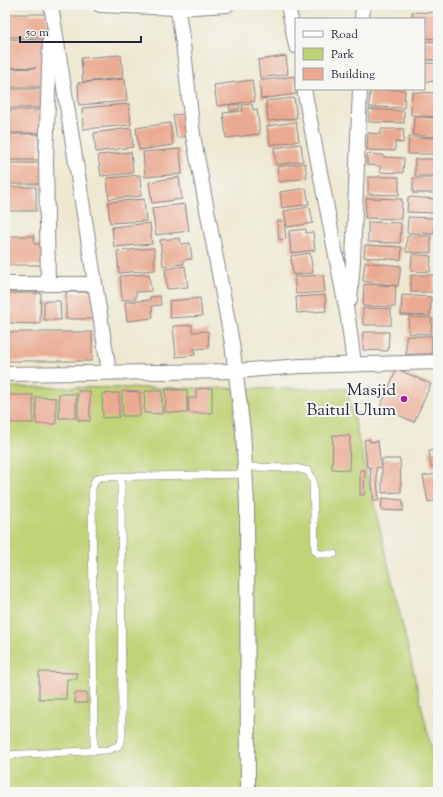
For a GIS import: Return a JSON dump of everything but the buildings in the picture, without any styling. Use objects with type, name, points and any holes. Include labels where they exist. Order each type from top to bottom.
[{"type":"street","points":[[48,284],[46,166],[51,5]]},
{"type":"street","points":[[51,5],[109,372]]},
{"type":"street","points":[[100,5],[227,5]]},
{"type":"street","points":[[288,5],[295,41]]},
{"type":"street","points":[[362,18],[363,5]]},
{"type":"street","points":[[177,6],[184,51],[193,135],[237,371],[246,470],[248,792]]},
{"type":"street","points":[[304,90],[348,318],[354,364]]},
{"type":"street","points":[[348,318],[353,261],[360,90]]},
{"type":"street","points":[[5,284],[95,284]]},
{"type":"street","points":[[5,374],[237,371],[354,364],[438,362]]},
{"type":"lane","points":[[94,751],[92,489],[95,480],[100,477],[246,470],[295,468],[308,471],[313,480],[314,550],[319,554],[334,554]]},
{"type":"lane","points":[[5,754],[108,750],[118,746],[122,739],[121,477]]},
{"type":"green space","points":[[5,387],[347,389],[438,776],[438,792],[5,792]]},
{"type":"place","name":"Masjid Baitul Ulum","points":[[404,399]]}]
